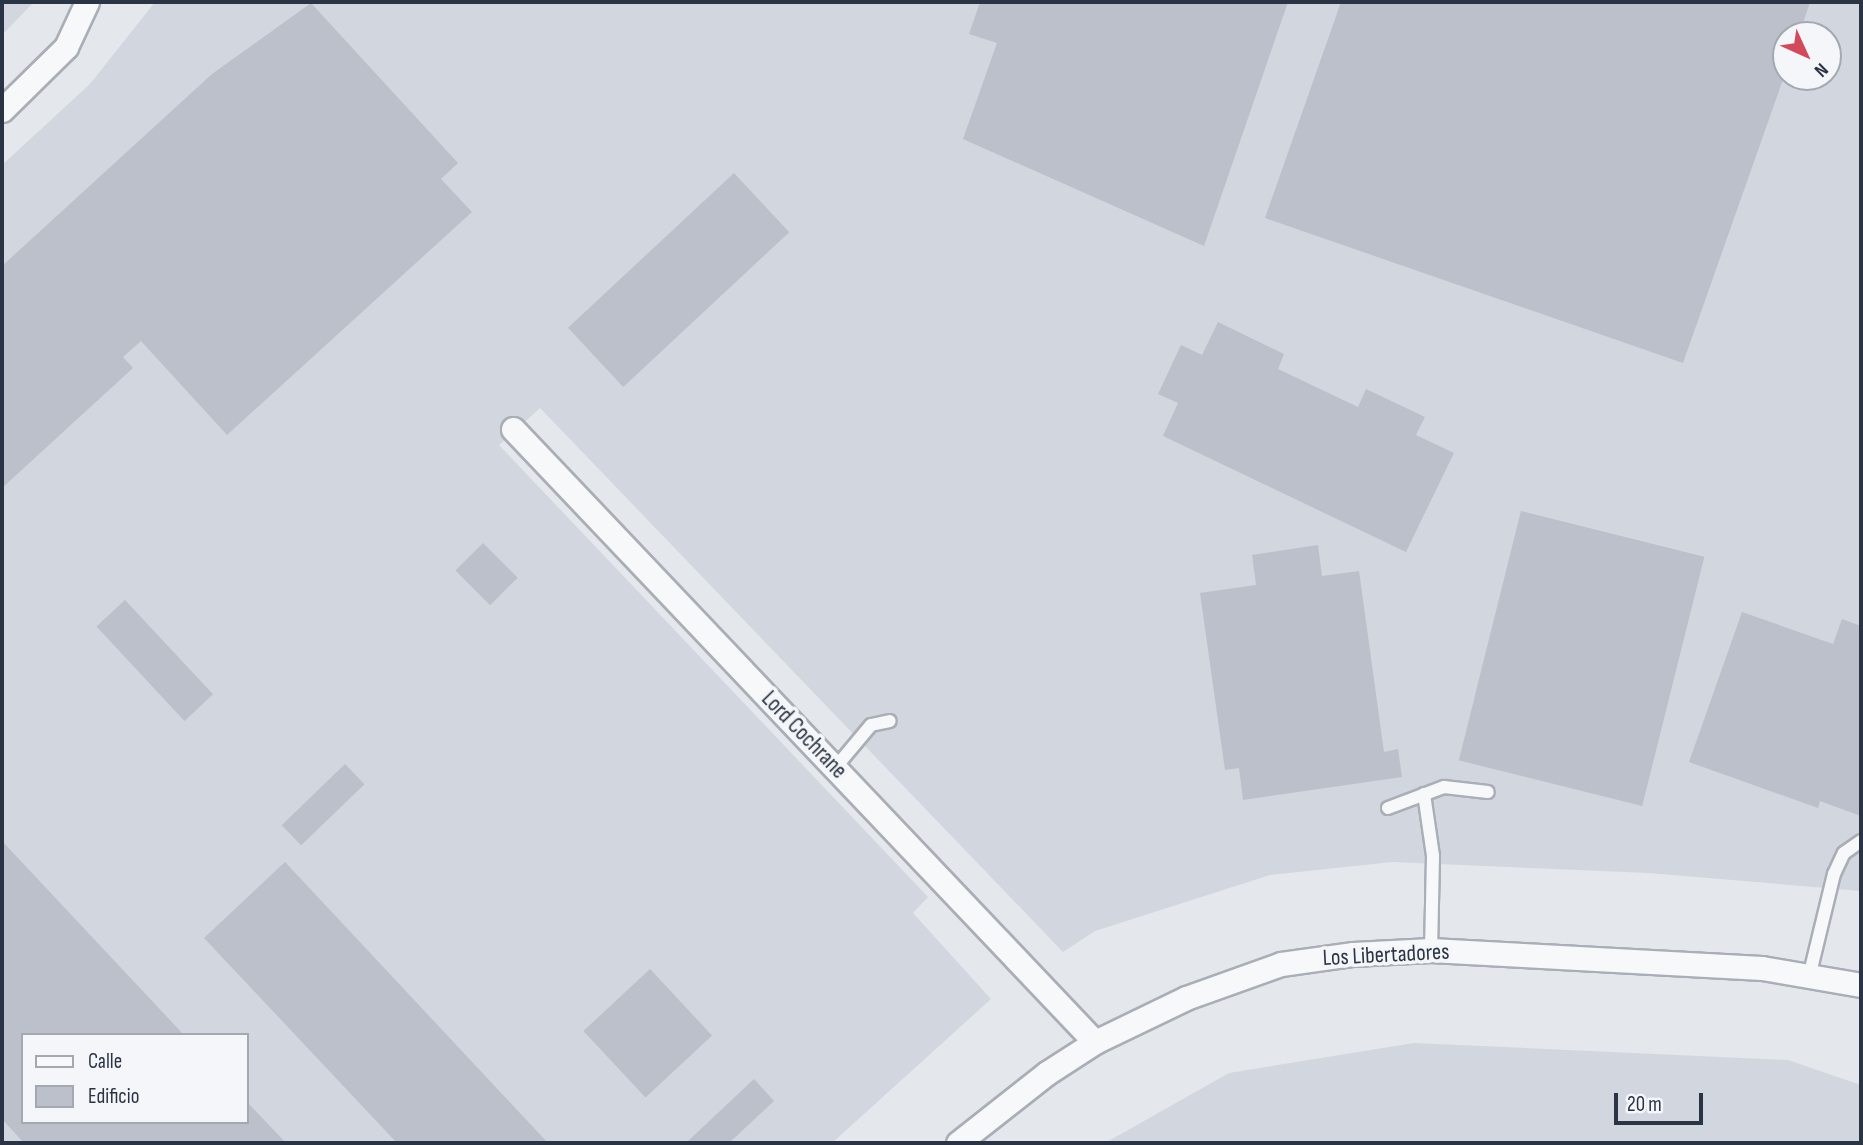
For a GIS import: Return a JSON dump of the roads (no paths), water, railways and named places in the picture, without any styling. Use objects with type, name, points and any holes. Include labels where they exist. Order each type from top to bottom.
[{"type":"street","points":[[2,110],[66,47],[87,2]]},
{"type":"street","name":"Lord Cochrane","points":[[513,429],[1095,1042]]},
{"type":"street","name":"Los Libertadores","points":[[958,1143],[1047,1073],[1095,1042],[1186,998],[1281,964],[1353,954],[1431,950],[1810,973],[1861,985]]},
{"type":"lane","points":[[835,768],[871,725],[890,721]]},
{"type":"lane","points":[[1388,808],[1444,788],[1488,792]]},
{"type":"lane","points":[[1424,794],[1433,856],[1431,950]]},
{"type":"lane","points":[[1810,973],[1834,874],[1844,853],[1861,841]]}]
